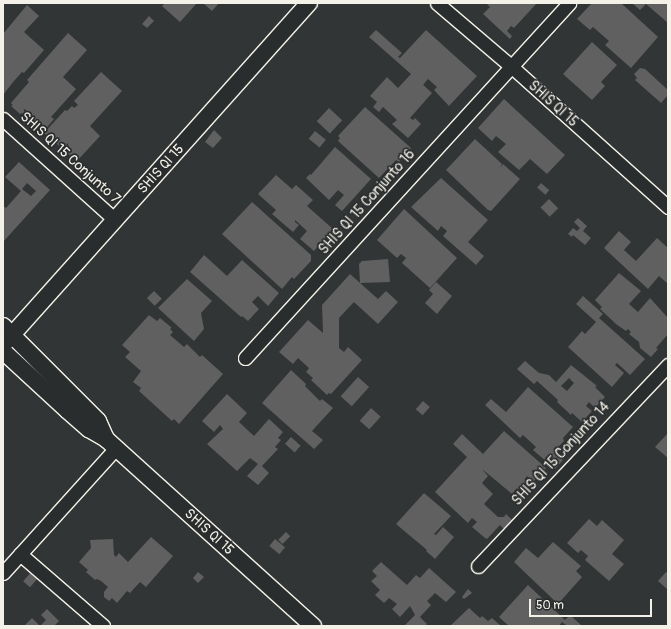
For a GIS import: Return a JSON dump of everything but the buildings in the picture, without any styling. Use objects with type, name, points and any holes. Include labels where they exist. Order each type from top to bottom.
[{"type":"street","name":"SHIS QI 15","points":[[111,443],[98,421],[6,335],[115,220],[309,3]]},
{"type":"street","name":"SHIS QI 15","points":[[437,3],[512,67],[668,208]]},
{"type":"street","name":"SHIS QI 15 Conjunto 16","points":[[245,358],[569,3]]},
{"type":"street","name":"SHIS QI 15 Conjunto 7","points":[[3,119],[115,220]]},
{"type":"street","name":"SHIS QI 15","points":[[3,352],[68,411],[90,429],[111,443],[313,626]]},
{"type":"street","name":"SHIS QI 15 Conjunto 14","points":[[478,566],[668,365]]},
{"type":"street","points":[[3,573],[111,443]]},
{"type":"street","points":[[20,554],[103,626]]}]
